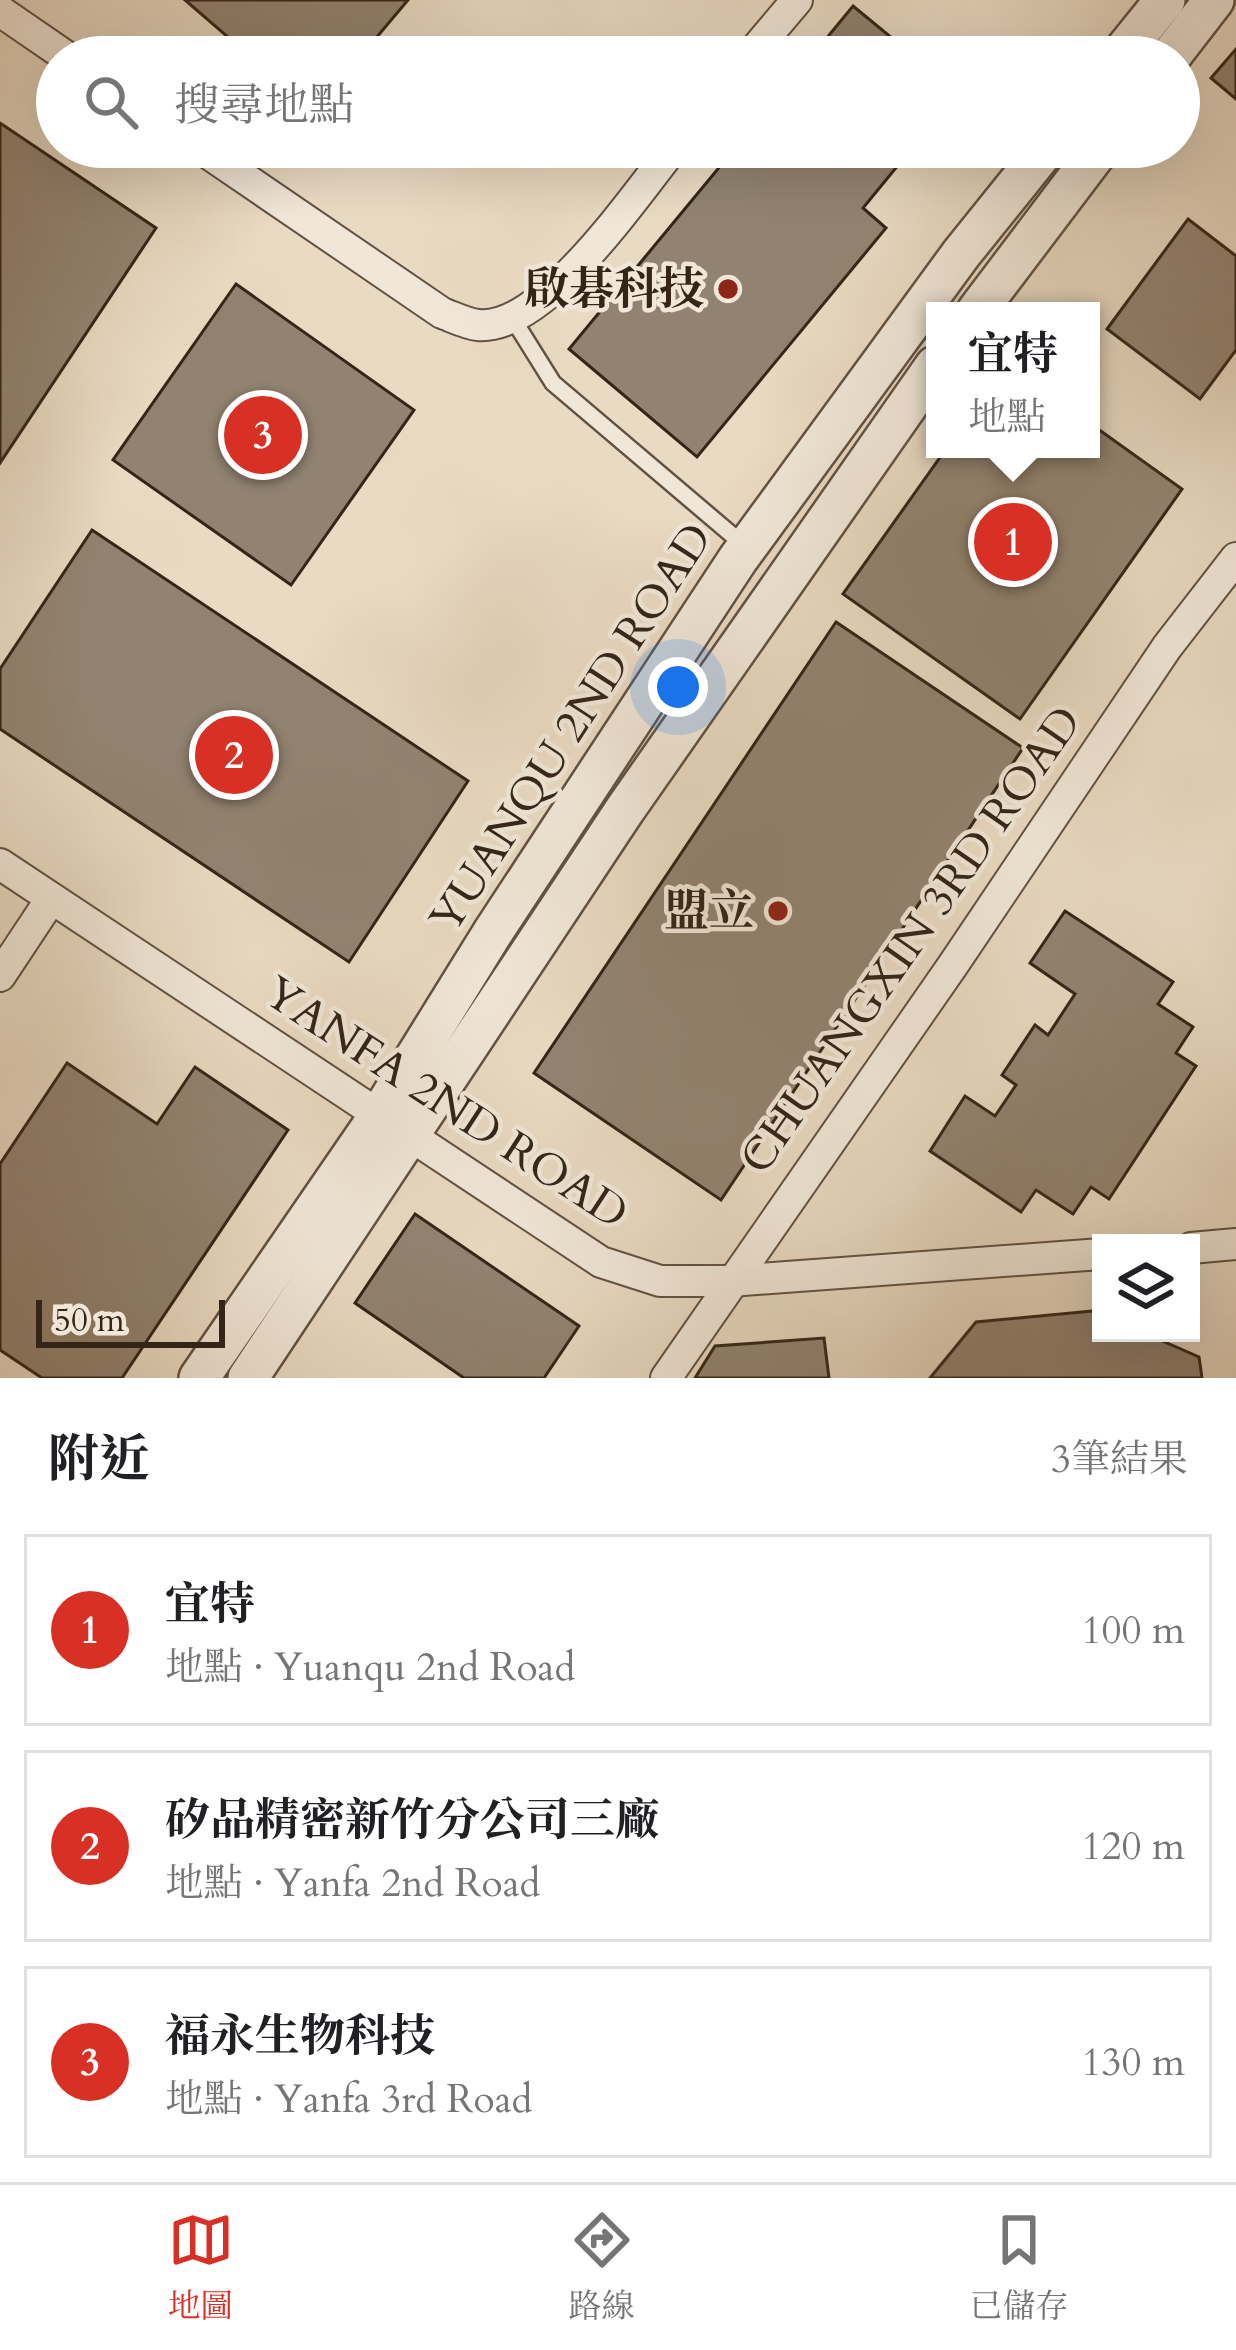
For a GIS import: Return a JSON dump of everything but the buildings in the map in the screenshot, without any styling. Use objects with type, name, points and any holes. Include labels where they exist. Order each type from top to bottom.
[{"type":"street","points":[[766,36],[796,0]]},
{"type":"street","points":[[1147,36],[1189,5]]},
{"type":"street","points":[[1178,36],[1189,5]]},
{"type":"street","points":[[0,11],[36,36]]},
{"type":"street","points":[[230,168],[442,313],[479,326],[513,320],[550,296],[657,168]]},
{"type":"street","name":"YUANQU 2ND ROAD","points":[[926,302],[1030,168]]},
{"type":"street","points":[[984,302],[1086,168]]},
{"type":"street","name":"YUANQU 2ND ROAD","points":[[248,1378],[393,1126],[493,932],[747,548],[926,302]]},
{"type":"street","name":"YUANQU 2ND ROAD","points":[[200,1378],[393,1126],[624,811],[926,379]]},
{"type":"street","name":"CHUANGXIN 3RD ROAD","points":[[666,1378],[1167,647],[1236,557]]},
{"type":"street","name":"YANFA 2ND ROAD","points":[[0,864],[601,1262],[660,1281],[730,1281],[1092,1255]]},
{"type":"street","points":[[0,976],[51,899]]},
{"type":"street","points":[[1200,1247],[1236,1244]]},
{"type":"lane","points":[[513,320],[553,383],[747,548]]},
{"type":"place","name":"啟碁科技","points":[[728,289]]},
{"type":"place","name":"福永生物科技","points":[[263,435]]},
{"type":"place","name":"宜特","points":[[1013,542]]},
{"type":"place","name":"矽品精密新竹分公司三廠","points":[[234,755]]},
{"type":"place","name":"盟立","points":[[778,911]]}]
